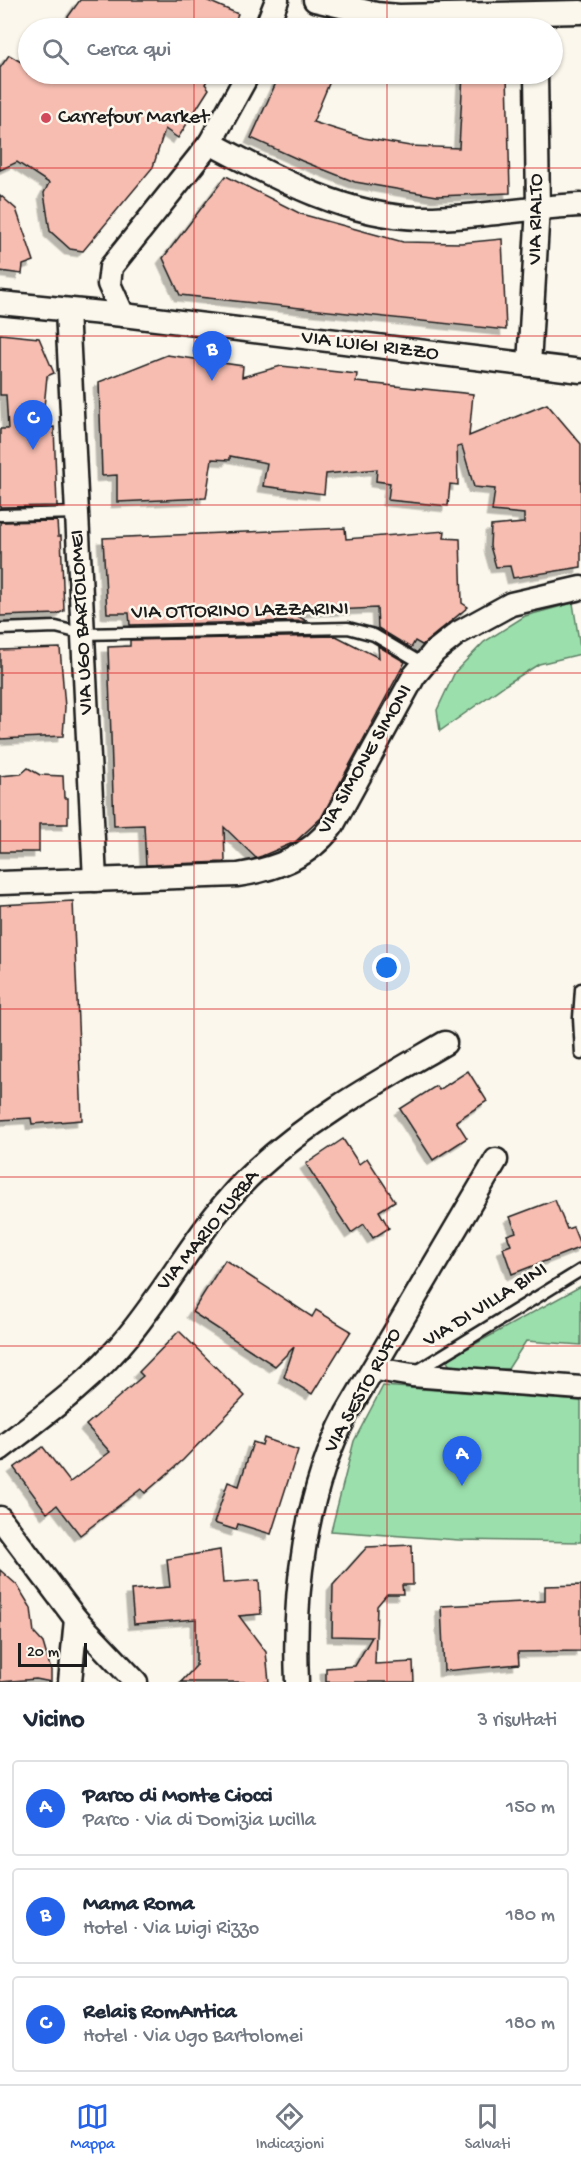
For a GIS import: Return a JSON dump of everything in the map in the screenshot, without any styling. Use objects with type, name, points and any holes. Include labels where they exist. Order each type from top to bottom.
[{"type":"street","points":[[270,18],[277,0]]},
{"type":"street","points":[[315,0],[368,12],[399,16],[581,12]]},
{"type":"street","points":[[123,315],[108,280],[114,262],[210,143],[242,84]]},
{"type":"street","name":"VIA RIALTO","points":[[529,365],[538,207],[536,84]]},
{"type":"street","points":[[210,143],[304,189],[368,211],[420,218],[581,205]]},
{"type":"street","points":[[0,303],[60,309]]},
{"type":"street","name":"VIA LUIGI RIZZO","points":[[60,309],[581,371]]},
{"type":"street","name":"VIA UGO BARTOLOMEI","points":[[60,309],[69,365],[95,880]]},
{"type":"street","name":"VIA SIMONE SIMONI","points":[[0,883],[238,875],[273,868],[302,855],[323,839],[332,826],[423,664],[434,652],[458,633],[499,609],[529,599],[581,588]]},
{"type":"street","name":"VIA MARIO TURBA","points":[[0,1449],[94,1375],[140,1322],[200,1235],[255,1170],[356,1095],[445,1043]]},
{"type":"street","name":"VIA SESTO RUFO","points":[[297,1682],[301,1578],[312,1509],[332,1443],[444,1246],[496,1160]]},
{"type":"street","points":[[376,1369],[412,1375],[581,1388]]},
{"type":"street","points":[[0,1518],[76,1619],[136,1682]]},
{"type":"street","points":[[70,1682],[76,1619]]},
{"type":"lane","points":[[0,515],[78,513]]},
{"type":"lane","name":"VIA OTTORINO LAZZARINI","points":[[0,629],[56,627],[84,634],[348,628],[374,635],[423,664]]},
{"type":"lane","points":[[581,989],[579,1018],[581,1054]]},
{"type":"lane","name":"VIA DI VILLA BINI","points":[[412,1375],[581,1270]]},
{"type":"green space","points":[[573,603],[581,654],[539,664],[440,731],[437,710],[455,672],[484,642],[525,616]]},
{"type":"green space","points":[[581,1286],[581,1345],[526,1341],[508,1369],[452,1369],[446,1360]]},
{"type":"green space","points":[[383,1386],[581,1401],[581,1542],[459,1540],[331,1531],[354,1441]]},
{"type":"building","points":[[80,0],[206,0],[238,14],[236,18],[67,18]]},
{"type":"building","points":[[9,55],[18,60],[18,84],[205,84],[209,89],[178,138],[165,129],[153,167],[83,251],[70,249],[50,231],[44,193],[49,183],[17,162],[0,170],[0,68]]},
{"type":"building","points":[[275,84],[329,84],[313,122],[364,138],[410,146],[459,148],[462,84],[507,84],[510,193],[437,196],[355,182],[251,138]]},
{"type":"building","points":[[226,176],[301,214],[403,242],[461,243],[502,239],[506,330],[180,295],[163,258]]},
{"type":"building","points":[[0,195],[16,209],[34,261],[23,265],[22,274],[0,271]]},
{"type":"building","points":[[0,334],[39,338],[54,373],[47,376],[42,428],[54,427],[57,506],[0,507],[0,429],[8,429],[6,395],[0,395]]},
{"type":"building","points":[[167,355],[243,366],[242,377],[281,366],[357,374],[356,382],[473,394],[469,436],[547,404],[581,444],[581,567],[513,578],[510,566],[496,567],[490,546],[491,526],[524,523],[524,514],[492,511],[495,489],[474,487],[462,446],[457,447],[458,485],[450,484],[448,506],[388,500],[390,483],[376,481],[377,469],[326,474],[324,494],[263,486],[267,463],[230,456],[230,460],[212,459],[206,498],[117,502],[117,475],[102,476],[99,382]]},
{"type":"building","points":[[57,521],[58,536],[61,536],[64,611],[57,614],[0,616],[0,522]]},
{"type":"building","points":[[345,528],[346,539],[445,531],[444,538],[460,539],[462,603],[468,607],[422,645],[415,641],[411,648],[378,628],[377,608],[289,612],[307,621],[130,625],[129,613],[107,613],[103,538]]},
{"type":"building","points":[[336,636],[379,658],[378,646],[405,662],[321,818],[295,842],[256,858],[224,827],[225,862],[146,865],[144,825],[114,826],[108,647],[130,646],[130,640]]},
{"type":"building","points":[[60,648],[65,707],[63,736],[0,739],[0,650]]},
{"type":"building","points":[[28,768],[40,775],[63,776],[64,798],[68,798],[68,824],[39,824],[39,852],[0,852],[0,776],[21,774]]},
{"type":"building","points":[[73,901],[82,1120],[32,1124],[31,1118],[0,1120],[0,905]]},
{"type":"building","points":[[468,1071],[487,1101],[456,1121],[467,1138],[433,1160],[400,1109],[436,1086],[439,1090]]},
{"type":"building","points":[[343,1139],[359,1164],[367,1158],[395,1201],[379,1211],[389,1228],[373,1238],[364,1224],[351,1233],[306,1164]]},
{"type":"building","points":[[555,1200],[567,1229],[573,1227],[581,1247],[512,1274],[503,1248],[511,1245],[507,1235],[516,1232],[510,1217]]},
{"type":"building","points":[[225,1260],[312,1317],[316,1310],[351,1331],[312,1394],[284,1377],[294,1347],[275,1366],[192,1312]]},
{"type":"building","points":[[179,1331],[245,1396],[183,1460],[145,1493],[141,1489],[80,1535],[57,1505],[47,1513],[14,1468],[43,1447],[70,1482],[110,1452],[86,1425],[143,1376],[139,1372]]},
{"type":"building","points":[[264,1438],[298,1450],[271,1534],[238,1524],[236,1530],[214,1523],[228,1482],[239,1486],[253,1442],[262,1445]]},
{"type":"building","points":[[412,1545],[413,1585],[402,1585],[403,1594],[387,1594],[377,1606],[375,1664],[413,1662],[414,1682],[326,1682],[326,1668],[355,1666],[372,1637],[332,1636],[333,1585],[367,1547]]},
{"type":"building","points":[[220,1550],[223,1583],[259,1580],[261,1614],[239,1616],[266,1652],[269,1682],[181,1682],[196,1666],[196,1619],[134,1624],[131,1590],[170,1587],[167,1559]]},
{"type":"building","points":[[0,1570],[17,1585],[31,1608],[34,1633],[43,1643],[51,1670],[51,1682],[36,1679],[0,1682]]},
{"type":"building","points":[[581,1585],[581,1651],[518,1652],[519,1664],[444,1671],[441,1606],[545,1601],[545,1586]]},
{"type":"place","name":"Carrefour Market","points":[[46,118]]},
{"type":"place","name":"Mama Roma","points":[[212,381]]},
{"type":"place","name":"Relais RomAntica","points":[[33,450]]},
{"type":"place","name":"Parco di Monte Ciocci","points":[[462,1486]]}]
